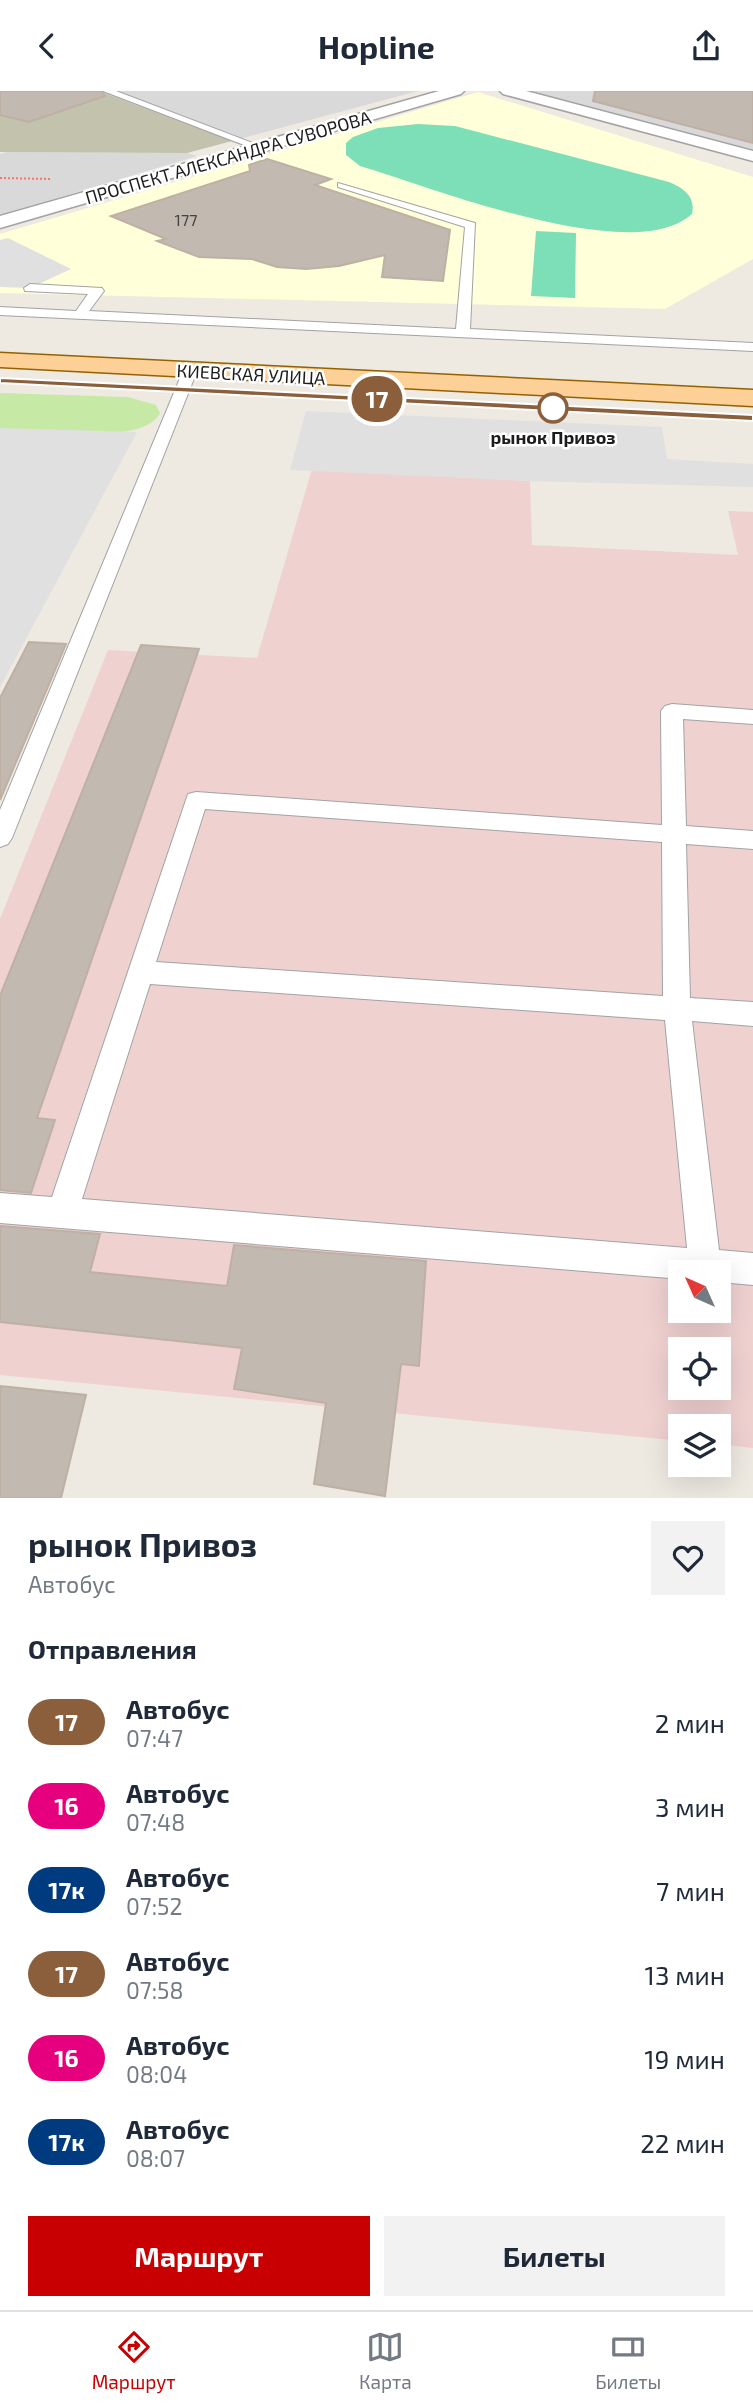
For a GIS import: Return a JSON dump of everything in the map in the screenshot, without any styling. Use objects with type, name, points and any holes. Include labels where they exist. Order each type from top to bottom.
[{"type":"main road","name":"КИЕВСКАЯ УЛИЦА","points":[[0,361],[187,380],[753,418]]},
{"type":"main road","name":"КИЕВСКАЯ УЛИЦА","points":[[0,381],[187,380],[753,398]]},
{"type":"street","name":"ПРОСПЕКТ АЛЕКСАНДРА СУВОРОВА","points":[[0,222],[456,91]]},
{"type":"street","points":[[508,91],[753,156]]},
{"type":"lane","points":[[108,91],[261,148]]},
{"type":"lane","points":[[141,103],[150,91]]},
{"type":"lane","points":[[342,185],[471,226],[463,333]]},
{"type":"lane","points":[[30,288],[97,291],[80,314]]},
{"type":"lane","points":[[0,311],[753,347]]},
{"type":"lane","points":[[0,838],[187,380]]},
{"type":"lane","points":[[704,1260],[677,1009],[673,711],[753,717]]},
{"type":"lane","points":[[62,1213],[196,800],[753,840]]},
{"type":"lane","points":[[141,972],[753,1014]]},
{"type":"lane","points":[[0,1208],[668,1262]]},
{"type":"lane","points":[[732,1267],[753,1269]]},
{"type":"path","points":[[0,178],[51,179]]},
{"type":"shaded area","points":[[0,91],[99,91],[232,141],[187,153],[0,152]]},
{"type":"shaded area","points":[[99,91],[418,91],[232,141]]},
{"type":"shaded area","points":[[520,91],[753,91],[753,155]]},
{"type":"shaded area","points":[[478,92],[753,177],[753,259],[665,309],[0,293],[0,234]]},
{"type":"shaded area","points":[[187,153],[197,156],[0,215],[0,154]]},
{"type":"shaded area","points":[[8,238],[71,269],[30,288],[0,287],[0,240]]},
{"type":"shaded area","points":[[306,411],[662,427],[667,459],[753,464],[753,487],[530,481],[290,470]]},
{"type":"shaded area","points":[[0,428],[137,432],[0,687]]},
{"type":"shaded area","points":[[312,469],[530,481],[532,545],[738,555],[728,511],[753,512],[753,1448],[731,1445],[731,1414],[668,1414],[668,1440],[0,1375],[0,919],[108,650],[257,658]]},
{"type":"green space","points":[[418,124],[455,126],[669,182],[683,190],[690,198],[692,214],[664,228],[625,232],[580,228],[481,205],[360,166],[346,155],[346,143],[353,137],[378,128]]},
{"type":"green space","points":[[536,231],[576,233],[575,298],[531,296]]},
{"type":"green space","points":[[0,393],[128,397],[156,405],[160,413],[150,423],[133,430],[111,433],[61,433],[0,428]]},
{"type":"building","points":[[0,91],[101,91],[105,96],[29,122],[0,115]]},
{"type":"building","points":[[595,91],[753,91],[753,143],[593,101]]},
{"type":"building","points":[[267,159],[331,179],[315,185],[450,230],[443,281],[382,277],[385,255],[339,266],[306,269],[277,267],[252,259],[199,257],[157,241],[166,239],[111,216],[250,171],[249,165]]},
{"type":"building","points":[[29,642],[66,644],[0,800],[0,698]]},
{"type":"building","points":[[141,645],[199,649],[37,1118],[55,1120],[31,1193],[0,1190],[0,996]]},
{"type":"building","points":[[0,1226],[100,1234],[90,1272],[227,1286],[234,1245],[426,1261],[419,1366],[401,1364],[385,1496],[314,1484],[326,1403],[234,1389],[242,1348],[0,1322]]},
{"type":"building","points":[[0,1386],[86,1395],[61,1498],[0,1498]]},
{"type":"bus line","name":"17","points":[[0,381],[753,418]]},
{"type":"place","name":"рынок Привоз","points":[[553,408]]}]
